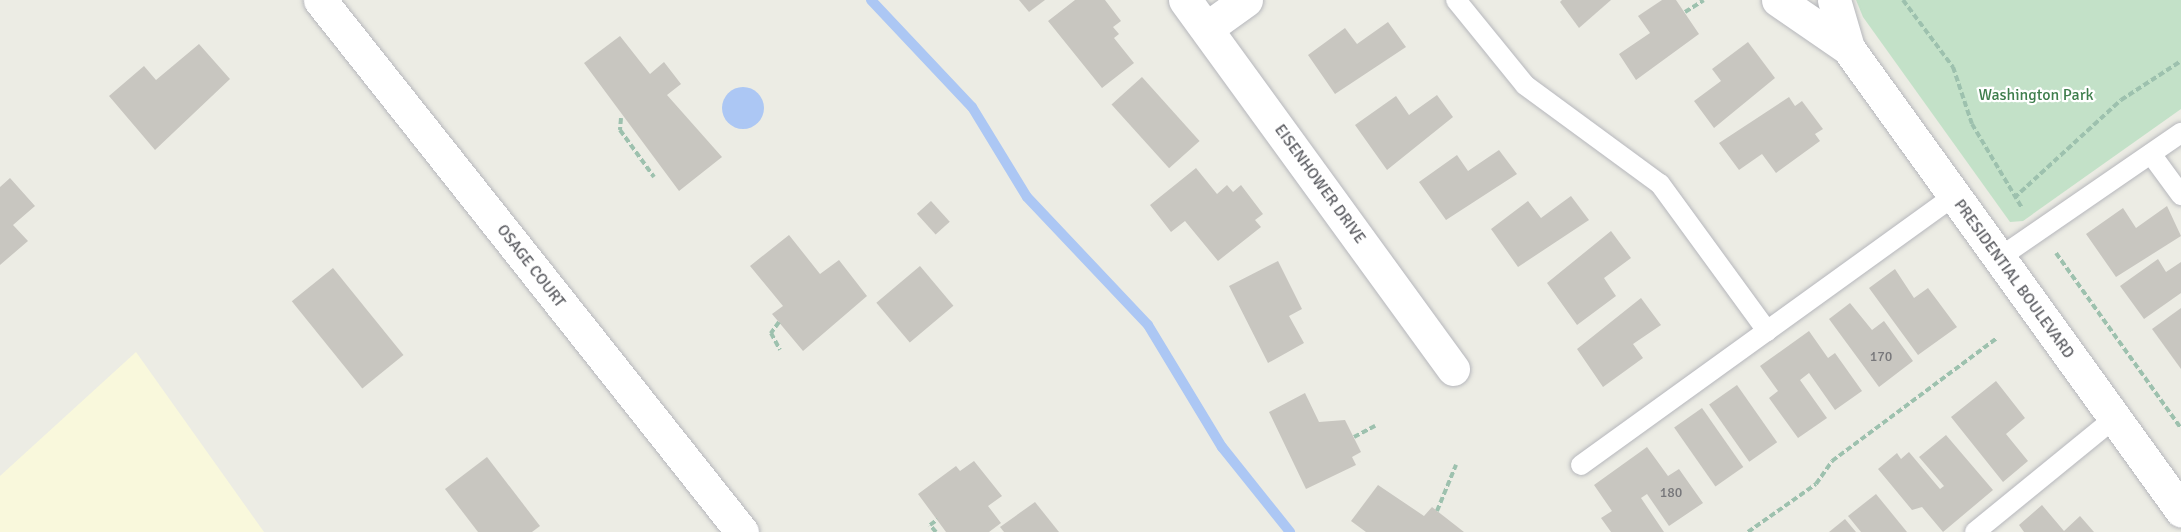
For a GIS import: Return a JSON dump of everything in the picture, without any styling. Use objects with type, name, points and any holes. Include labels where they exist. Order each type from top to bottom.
[{"type":"street","name":"OSAGE COURT","points":[[320,0],[742,532]]},
{"type":"street","name":"EISENHOWER DRIVE","points":[[1185,0],[1453,369]]},
{"type":"street","points":[[1207,28],[1246,0]]},
{"type":"street","name":"PRESIDENTIAL BOULEVARD","points":[[1778,0],[1848,48]]},
{"type":"street","name":"PRESIDENTIAL BOULEVARD","points":[[1834,0],[1848,48],[2181,510]]},
{"type":"lane","points":[[1456,0],[1525,85],[1660,184],[1767,331]]},
{"type":"lane","points":[[1999,258],[2181,133]]},
{"type":"lane","points":[[2151,154],[2181,195]]},
{"type":"lane","points":[[1581,465],[1954,196]]},
{"type":"lane","points":[[1975,532],[2115,418]]},
{"type":"path","points":[[1685,12],[1704,0]]},
{"type":"path","points":[[1903,0],[1953,67],[1972,124],[2014,198],[2025,212]]},
{"type":"path","points":[[2014,198],[2121,100],[2181,61]]},
{"type":"path","points":[[621,118],[620,130],[654,177]]},
{"type":"path","points":[[2054,250],[2181,428]]},
{"type":"path","points":[[779,322],[771,333],[780,350]]},
{"type":"path","points":[[1748,532],[1816,484],[1832,461],[1997,338]]},
{"type":"path","points":[[1354,437],[1375,426]]},
{"type":"path","points":[[1437,511],[1456,465]]},
{"type":"path","points":[[936,532],[930,525],[937,520]]},
{"type":"shaded area","points":[[136,352],[264,532],[0,532],[0,476]]},
{"type":"green space","name":"Washington Park","points":[[1856,0],[2181,0],[2181,109],[2023,221],[2010,222],[1863,17]]},
{"type":"water","points":[[743,87],[751,88],[758,93],[763,100],[763,116],[758,123],[751,128],[743,129],[735,128],[728,123],[723,116],[722,108],[723,100],[728,93],[735,88]]},
{"type":"building","points":[[1019,0],[1045,0],[1029,12]]},
{"type":"building","points":[[1075,0],[1105,0],[1121,21],[1113,27],[1119,34],[1114,38],[1134,63],[1102,88],[1048,21]]},
{"type":"building","points":[[1562,0],[1611,0],[1579,28],[1560,2]]},
{"type":"building","points":[[1662,0],[1676,0],[1699,34],[1636,80],[1619,54],[1650,33],[1638,16]]},
{"type":"building","points":[[1388,22],[1406,47],[1335,94],[1308,55],[1345,28],[1357,44]]},
{"type":"building","points":[[620,36],[650,74],[664,62],[681,84],[667,95],[722,157],[679,191],[584,63]]},
{"type":"building","points":[[1748,42],[1775,78],[1714,128],[1694,101],[1721,81],[1712,69]]},
{"type":"building","points":[[199,44],[230,79],[155,150],[109,96],[144,66],[156,80]]},
{"type":"building","points":[[1142,77],[1200,141],[1169,168],[1112,104]]},
{"type":"building","points":[[1437,95],[1453,117],[1387,170],[1355,125],[1396,96],[1409,115]]},
{"type":"building","points":[[1789,97],[1795,106],[1802,101],[1823,129],[1815,134],[1820,141],[1776,173],[1762,154],[1739,170],[1719,143]]},
{"type":"building","points":[[1499,150],[1517,174],[1446,220],[1419,182],[1457,155],[1468,171]]},
{"type":"building","points":[[1196,168],[1217,194],[1227,185],[1233,192],[1241,185],[1263,214],[1255,220],[1261,227],[1218,261],[1185,221],[1171,232],[1150,205]]},
{"type":"building","points":[[10,178],[35,206],[13,225],[28,241],[0,265],[0,187]]},
{"type":"building","points":[[1571,196],[1589,220],[1518,267],[1491,229],[1528,201],[1541,218]]},
{"type":"building","points":[[931,201],[950,222],[936,235],[917,214]]},
{"type":"building","points":[[2167,206],[2181,236],[2116,277],[2086,234],[2123,208],[2136,228]]},
{"type":"building","points":[[1611,231],[1631,258],[1604,278],[1616,296],[1577,325],[1547,283]]},
{"type":"building","points":[[789,235],[820,274],[839,260],[867,296],[803,351],[772,314],[783,306],[750,266]]},
{"type":"building","points":[[2158,259],[2166,272],[2181,262],[2181,293],[2144,319],[2120,286]]},
{"type":"building","points":[[1278,261],[1302,309],[1289,316],[1304,343],[1268,363],[1229,286]]},
{"type":"building","points":[[920,266],[953,306],[910,342],[876,303]]},
{"type":"building","points":[[333,268],[403,355],[362,388],[292,301]]},
{"type":"building","points":[[1895,269],[1914,298],[1928,288],[1957,327],[1918,355],[1869,288]]},
{"type":"building","points":[[1641,298],[1661,325],[1633,344],[1643,358],[1603,387],[1577,349]]},
{"type":"building","points":[[1850,303],[1872,330],[1884,321],[1913,361],[1879,387],[1829,319]]},
{"type":"building","points":[[2181,308],[2181,369],[2152,329]]},
{"type":"building","points":[[1809,331],[1828,358],[1835,353],[1862,391],[1835,410],[1809,373],[1800,380],[1827,418],[1798,438],[1769,398],[1778,391],[1760,366]]},
{"type":"building","points":[[1996,381],[2025,418],[2006,434],[2028,461],[2003,482],[1951,417]]},
{"type":"building","points":[[1737,385],[1777,442],[1749,462],[1709,405]]},
{"type":"building","points":[[1305,393],[1319,422],[1345,420],[1361,452],[1352,457],[1356,465],[1306,489],[1269,412]]},
{"type":"building","points":[[1702,408],[1743,467],[1715,486],[1674,428]]},
{"type":"building","points":[[1946,435],[1993,490],[1943,532],[1922,507],[1912,510],[1878,469],[1897,453],[1901,459],[1909,452],[1940,489],[1944,486],[1919,457]]},
{"type":"building","points":[[1647,447],[1668,476],[1679,469],[1703,503],[1669,526],[1647,494],[1641,498],[1664,532],[1611,532],[1601,518],[1612,511],[1594,485]]},
{"type":"building","points":[[487,457],[540,526],[532,532],[478,532],[445,489]]},
{"type":"building","points":[[974,461],[1002,496],[988,506],[1001,523],[989,532],[946,532],[918,494],[956,466],[960,471]]},
{"type":"building","points":[[1378,485],[1424,516],[1432,507],[1464,532],[1366,532],[1351,521]]},
{"type":"building","points":[[1876,494],[1907,532],[1861,532],[1848,516]]},
{"type":"building","points":[[1035,502],[1059,532],[1004,532],[1000,527]]},
{"type":"building","points":[[2042,505],[2064,531],[2080,516],[2094,532],[2024,532],[2019,525]]},
{"type":"building","points":[[1845,519],[1856,532],[1829,532]]},
{"type":"waterway","points":[[871,0],[972,107],[1027,197],[1148,325],[1222,447],[1290,532]]}]
